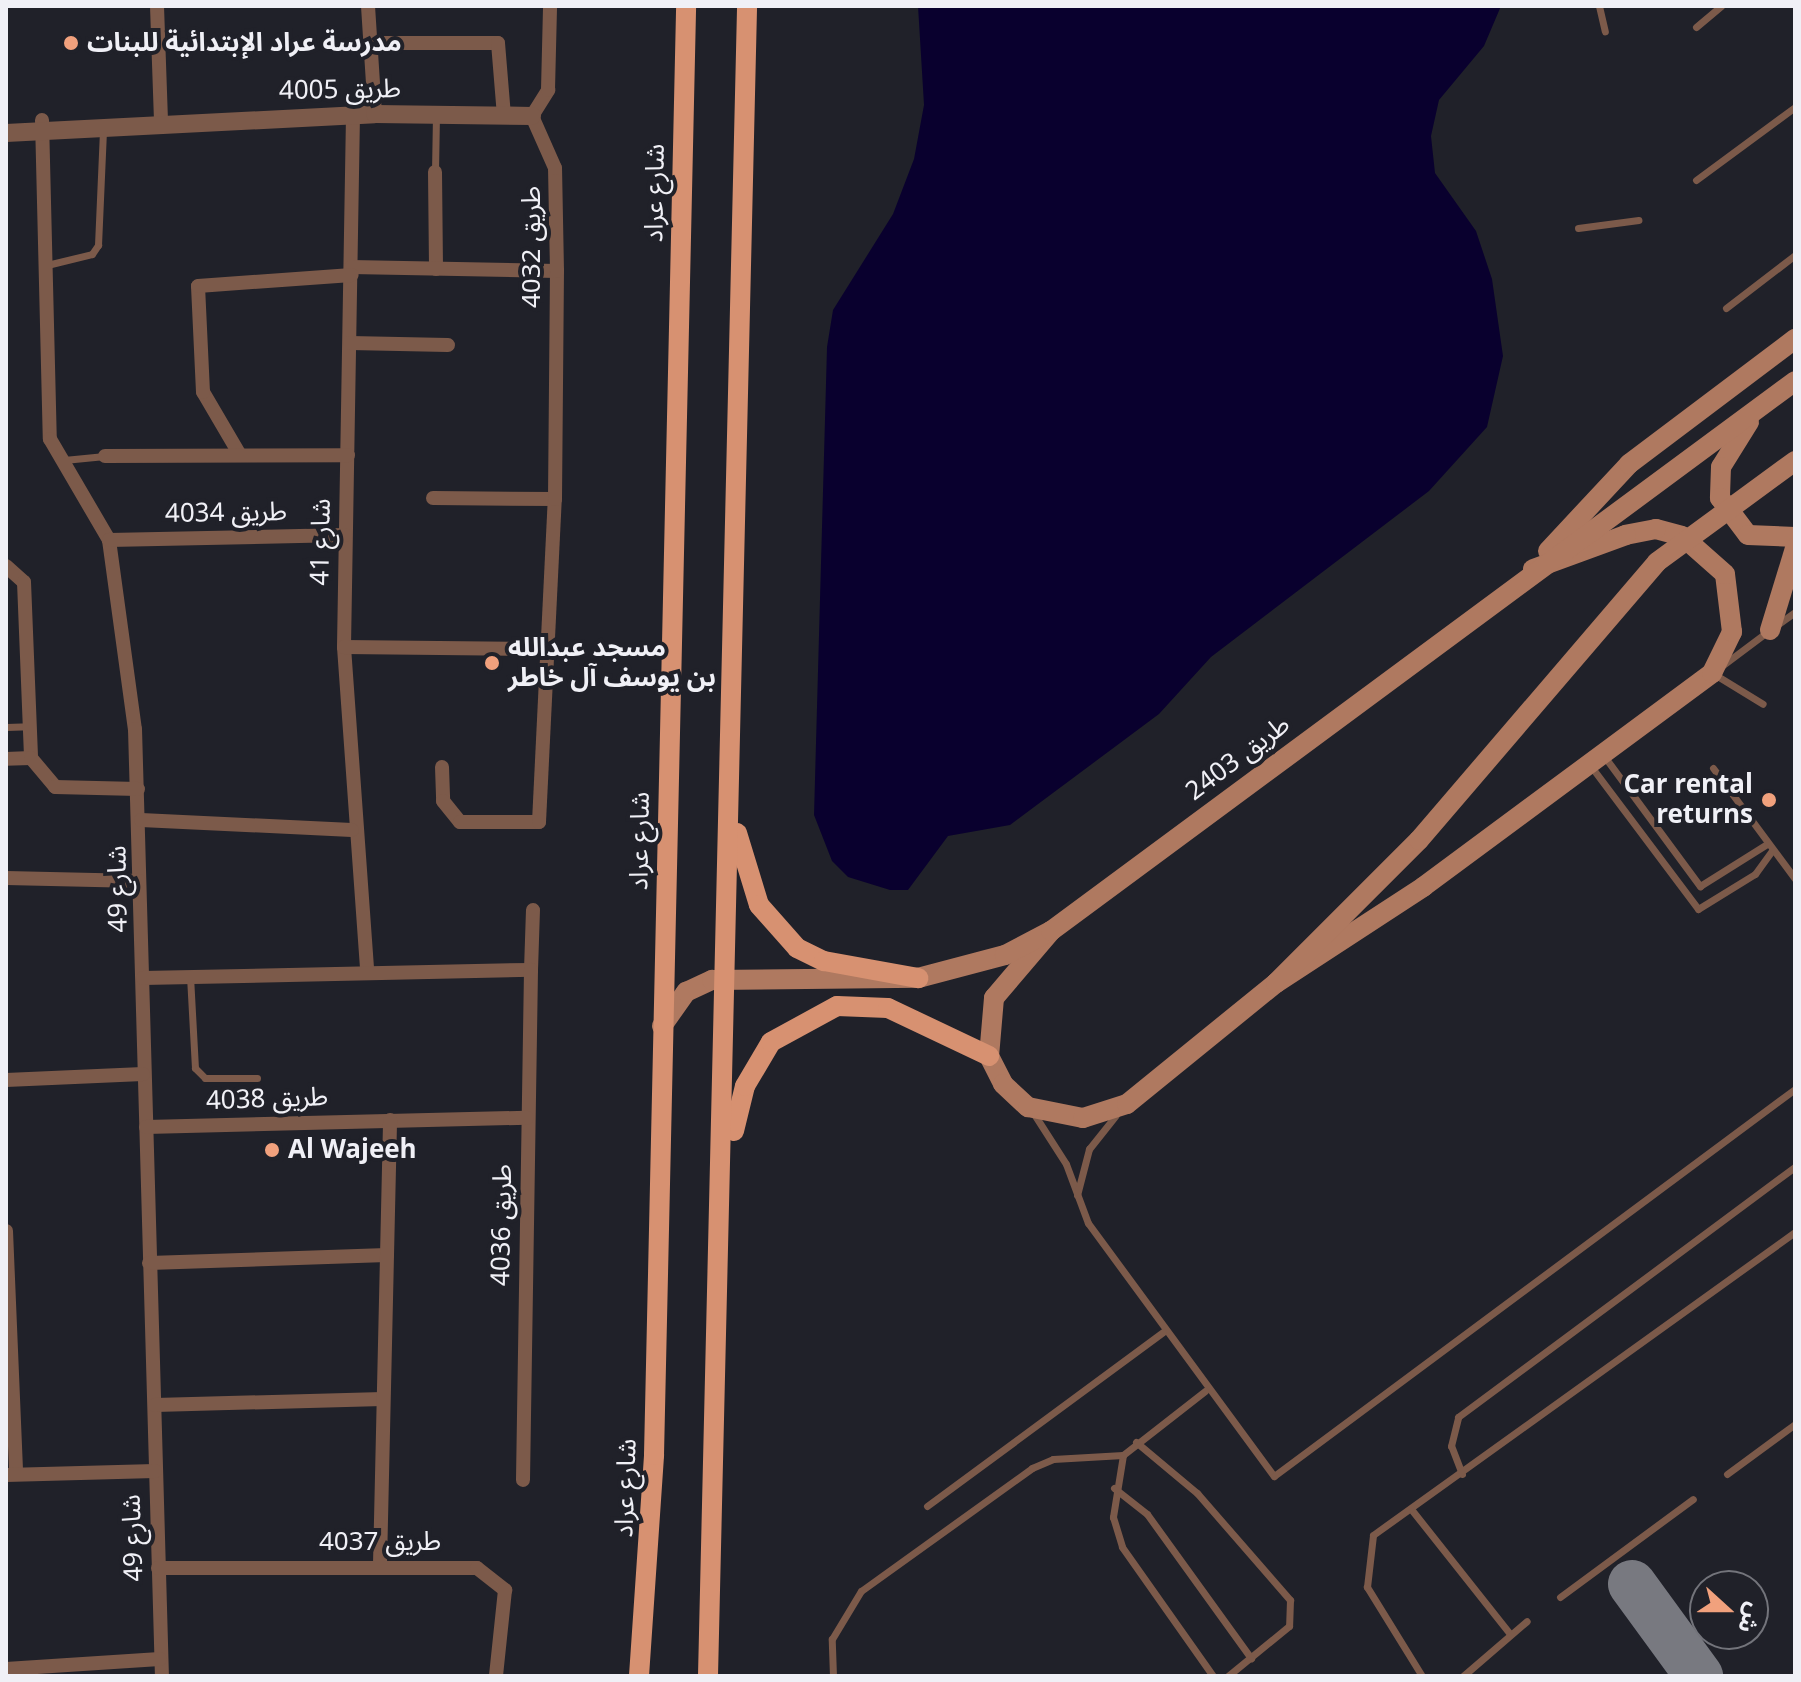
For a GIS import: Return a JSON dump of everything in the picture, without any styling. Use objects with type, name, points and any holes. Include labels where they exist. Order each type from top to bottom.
[{"type":"main road","name":"شارع عراد","points":[[639,1676],[654,1455],[686,6]]},
{"type":"main road","points":[[708,1676],[725,1187],[726,979],[747,6]]},
{"type":"main road","points":[[1533,569],[1629,464],[1795,339]]},
{"type":"main road","name":"طريق 2403","points":[[662,1026],[686,992],[726,979],[918,978],[1005,955],[1051,931],[1533,569],[1795,381]]},
{"type":"main road","points":[[1758,409],[1721,467],[1720,498],[1748,535],[1795,537]]},
{"type":"main road","points":[[1051,931],[994,998],[989,1056],[1003,1084],[1028,1107],[1083,1118],[1127,1104],[1276,983],[1419,840],[1657,562],[1792,465]]},
{"type":"main road","points":[[1276,983],[1423,887],[1712,673],[1732,632],[1734,602],[1707,551],[1682,536],[1656,529],[1626,535],[1533,569]]},
{"type":"main road","points":[[1770,630],[1795,548]]},
{"type":"main road","points":[[731,812],[773,927],[824,961],[918,978]]},
{"type":"main road","points":[[725,1187],[735,1120],[758,1058],[813,1014],[888,1008],[989,1056]]},
{"type":"street","points":[[155,122],[157,6]]},
{"type":"street","points":[[368,6],[375,114]]},
{"type":"street","points":[[532,116],[548,90],[550,6]]},
{"type":"street","points":[[369,43],[498,43],[504,116]]},
{"type":"street","name":"طريق 4005","points":[[6,133],[42,125],[375,114],[532,116]]},
{"type":"street","name":"شارع 41","points":[[353,115],[344,647],[352,830],[367,969]]},
{"type":"street","name":"طريق 4032","points":[[442,767],[443,801],[460,822],[539,822],[543,649],[555,499],[557,271],[555,168],[532,116]]},
{"type":"street","name":"طريق 4005","points":[[6,121],[103,127],[155,122]]},
{"type":"street","name":"شارع 49","points":[[42,125],[50,439],[109,540],[141,820],[139,881],[143,1074],[162,1676]]},
{"type":"street","points":[[435,172],[436,269]]},
{"type":"street","points":[[240,455],[203,392],[198,286],[352,271],[557,271]]},
{"type":"street","points":[[350,343],[448,345]]},
{"type":"street","points":[[105,456],[348,455]]},
{"type":"street","points":[[433,498],[555,499]]},
{"type":"street","name":"طريق 4034","points":[[109,540],[345,535]]},
{"type":"street","points":[[6,566],[24,582],[31,758],[55,787],[138,789]]},
{"type":"street","points":[[344,647],[543,649]]},
{"type":"street","points":[[6,759],[31,758]]},
{"type":"street","points":[[141,820],[352,830]]},
{"type":"street","points":[[6,878],[139,881]]},
{"type":"street","name":"طريق 4036","points":[[523,1480],[533,910]]},
{"type":"street","points":[[143,978],[367,969],[531,970]]},
{"type":"street","points":[[6,1080],[143,1074]]},
{"type":"street","name":"طريق 4038","points":[[146,1127],[527,1118]]},
{"type":"street","points":[[380,1564],[390,1120]]},
{"type":"street","points":[[6,1231],[11,1474],[155,1471]]},
{"type":"street","points":[[149,1263],[387,1255]]},
{"type":"street","points":[[155,1405],[383,1399]]},
{"type":"street","name":"طريق 4037","points":[[158,1568],[380,1564],[477,1568],[502,1582],[496,1676]]},
{"type":"street","points":[[6,1669],[160,1659]]},
{"type":"lane","points":[[1599,6],[1605,31]]},
{"type":"lane","points":[[1696,27],[1721,6]]},
{"type":"lane","points":[[1696,180],[1795,107]]},
{"type":"lane","points":[[435,172],[436,115]]},
{"type":"lane","points":[[47,265],[92,254],[98,245],[103,127]]},
{"type":"lane","points":[[1578,228],[1638,220]]},
{"type":"lane","points":[[1726,308],[1795,255]]},
{"type":"lane","points":[[62,461],[105,456]]},
{"type":"lane","points":[[1763,704],[1712,673],[1795,612]]},
{"type":"lane","points":[[6,727],[29,726]]},
{"type":"lane","points":[[1596,759],[1698,909],[1755,874],[1769,847]]},
{"type":"lane","points":[[1596,759],[1700,886],[1769,847]]},
{"type":"lane","points":[[1713,768],[1795,879]]},
{"type":"lane","points":[[190,976],[195,1068],[205,1078],[257,1078]]},
{"type":"lane","points":[[1028,1107],[1062,1157],[1077,1197],[1163,1332],[1205,1391],[1274,1476],[1795,1089]]},
{"type":"lane","points":[[1077,1197],[1089,1149],[1127,1104]]},
{"type":"lane","points":[[1462,1474],[1451,1446],[1458,1417],[1795,1167]]},
{"type":"lane","points":[[1422,1676],[1365,1577],[1373,1535],[1795,1232]]},
{"type":"lane","points":[[927,1506],[1163,1332]]},
{"type":"lane","points":[[1205,1391],[1123,1455],[1114,1488],[1122,1547],[1213,1676]]},
{"type":"lane","points":[[1727,1474],[1795,1424]]},
{"type":"lane","points":[[1136,1442],[1197,1493],[1290,1600],[1289,1626],[1228,1676]]},
{"type":"lane","points":[[833,1676],[832,1639],[861,1591],[1032,1468],[1053,1459],[1123,1455]]},
{"type":"lane","points":[[1114,1488],[1147,1514],[1251,1658]]},
{"type":"lane","points":[[1560,1597],[1693,1499]]},
{"type":"lane","points":[[1411,1509],[1510,1634]]},
{"type":"lane","points":[[1463,1676],[1527,1621]]},
{"type":"shaded area","points":[[918,6],[1501,6],[1484,46],[1439,100],[1431,136],[1435,173],[1476,231],[1492,279],[1503,356],[1487,427],[1429,491],[1211,657],[1159,714],[1010,825],[948,836],[908,890],[890,890],[848,877],[832,861],[814,815],[827,347],[833,310],[893,214],[914,159],[924,105]]},
{"type":"taxiway","points":[[1632,1584],[1699,1676]]},
{"type":"place","name":"مدرسة عراد الإبتدائية للبنات","points":[[71,43]]},
{"type":"place","name":"مسجد عبدالله بن يوسف آل خاطر","points":[[492,663]]},
{"type":"place","name":"Car rental returns","points":[[1769,800]]},
{"type":"place","name":"Al Wajeeh","points":[[272,1150]]}]
